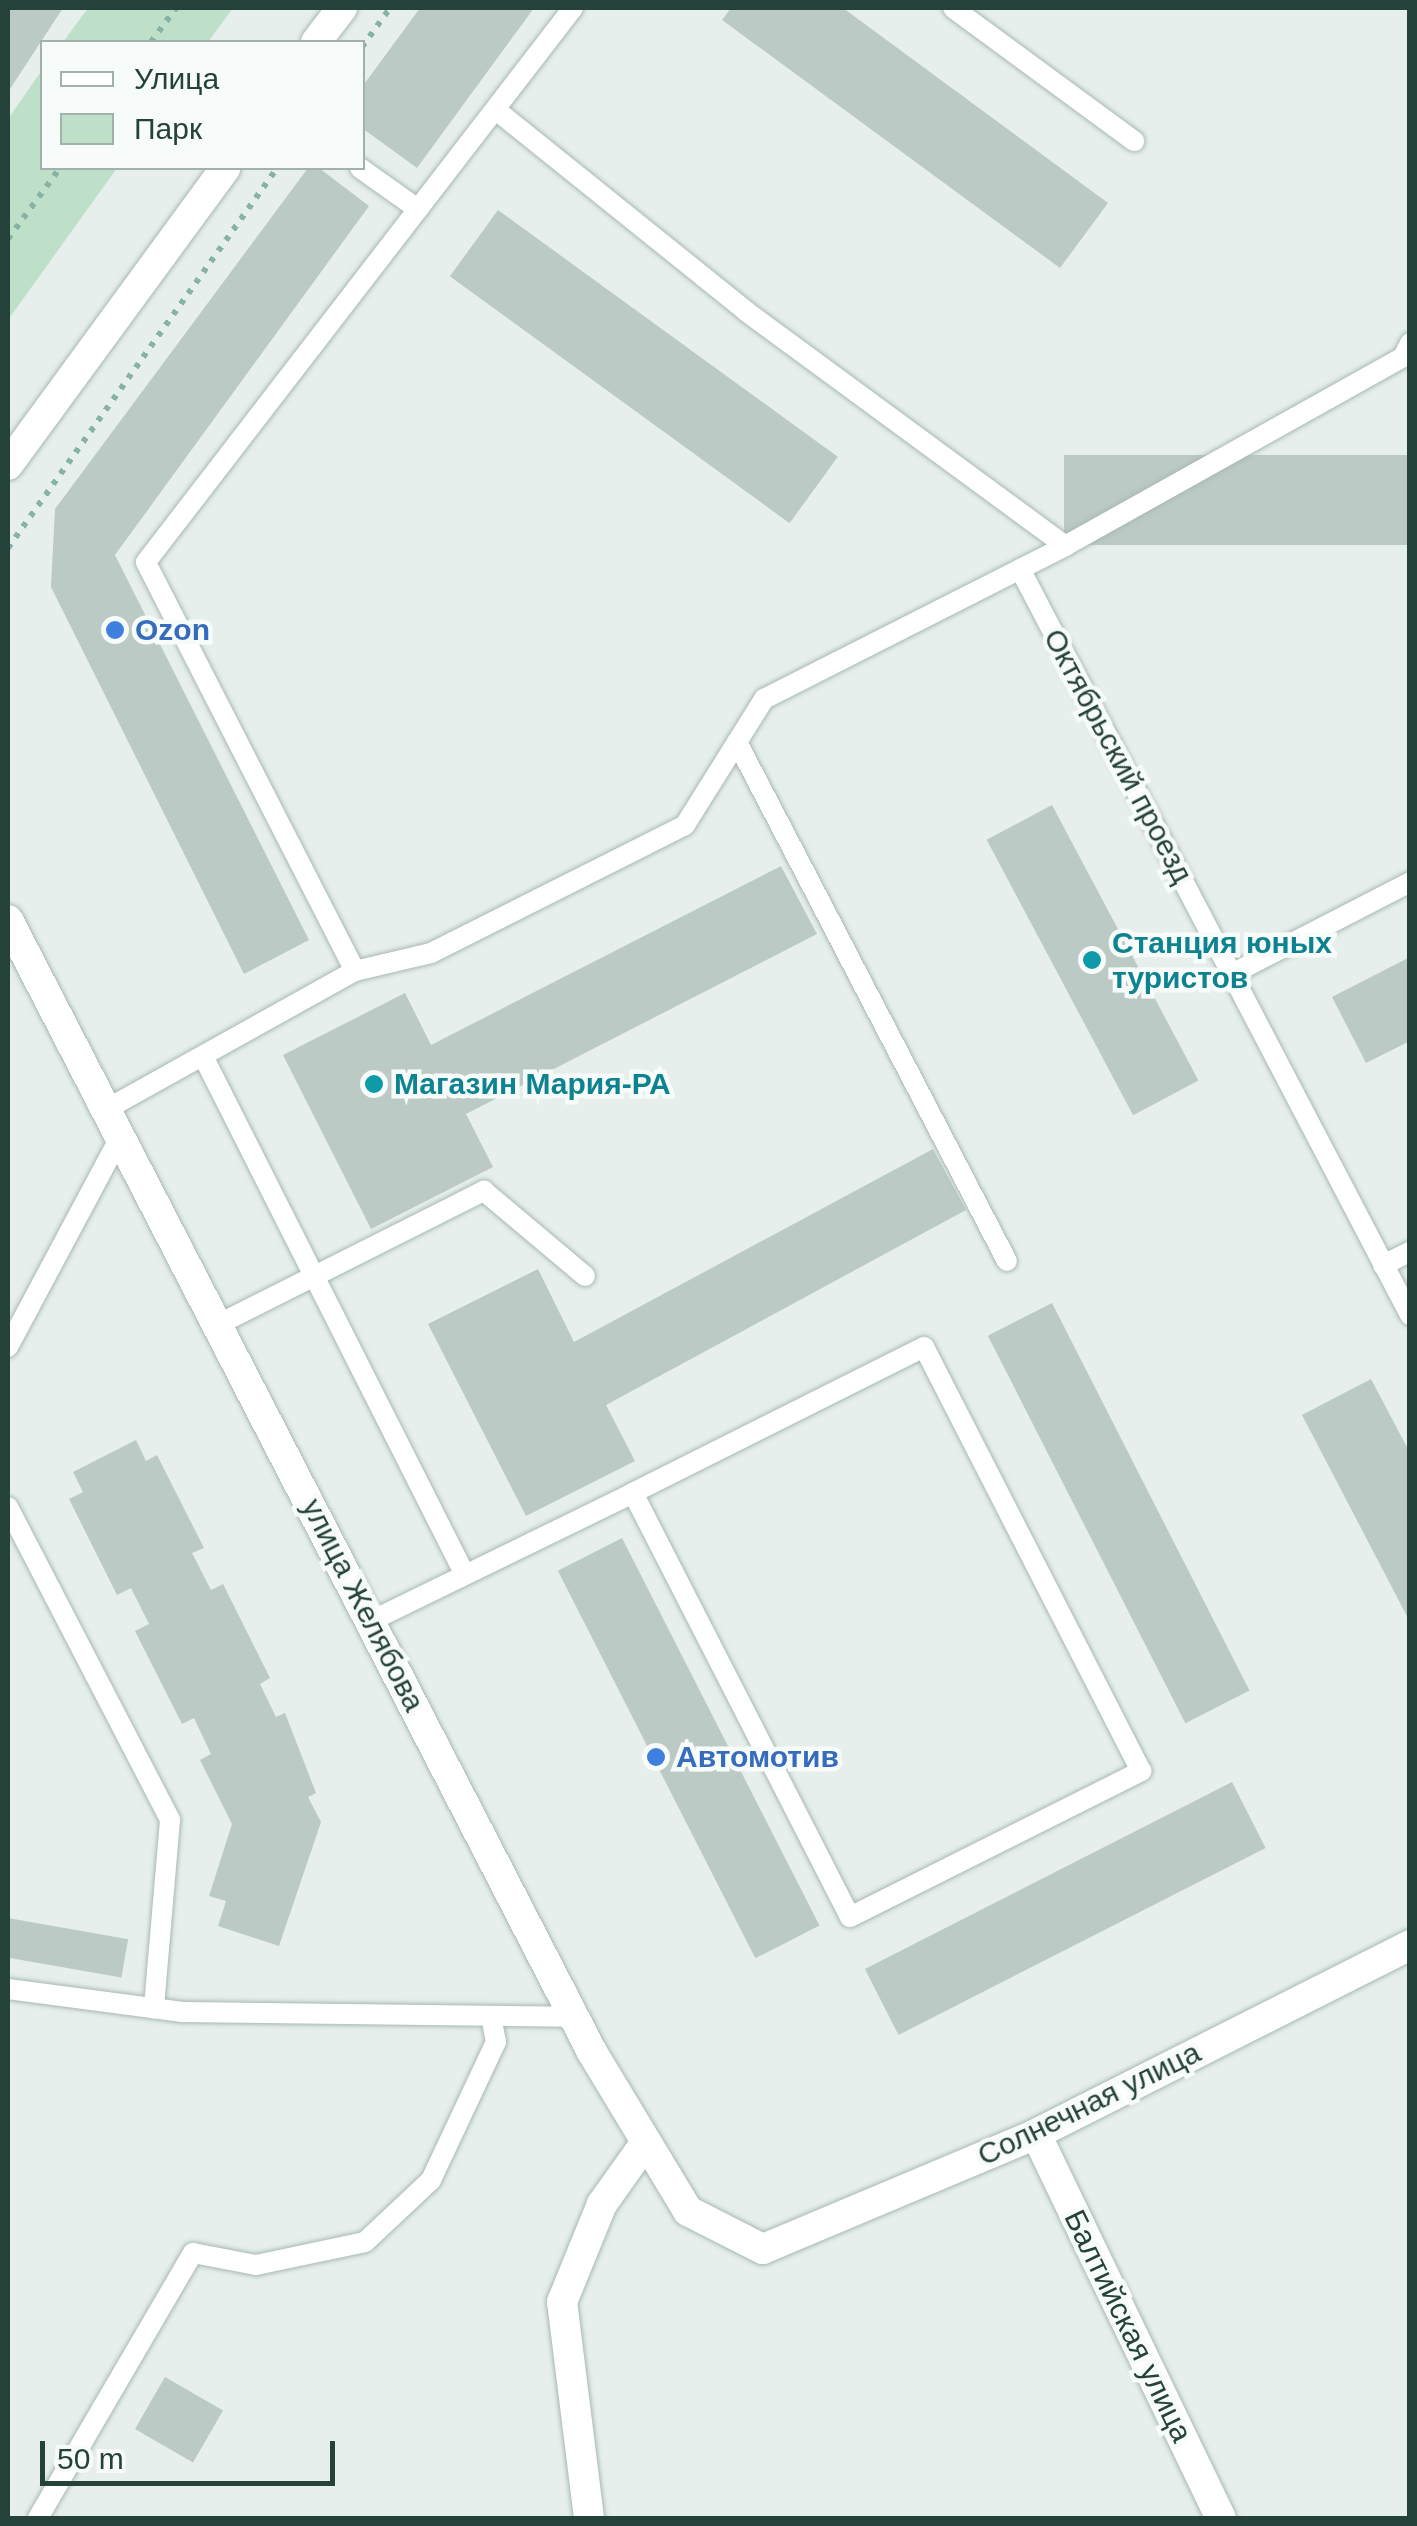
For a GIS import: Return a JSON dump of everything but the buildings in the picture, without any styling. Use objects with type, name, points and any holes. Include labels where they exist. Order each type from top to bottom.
[{"type":"street","points":[[318,40],[342,8]]},
{"type":"street","points":[[8,465],[224,170]]},
{"type":"street","name":"улица Желябова","points":[[8,920],[575,2017],[646,2142],[688,2212],[763,2249]]},
{"type":"street","name":"Солнечная улица","points":[[763,2249],[1036,2134],[1410,1945]]},
{"type":"street","name":"Балтийская улица","points":[[1036,2134],[1220,2518]]},
{"type":"street","points":[[589,2518],[562,2302],[602,2204],[646,2142]]},
{"type":"lane","points":[[355,970],[146,562],[573,8]]},
{"type":"lane","points":[[952,8],[1134,141]]},
{"type":"lane","points":[[496,110],[747,312],[1065,546]]},
{"type":"lane","points":[[363,170],[418,208]]},
{"type":"lane","points":[[8,1347],[113,1123],[204,1056],[355,970],[432,953],[686,825],[764,698],[1065,546],[1402,357],[1410,344]]},
{"type":"lane","name":"Октябрьский проезд","points":[[1020,568],[1410,1315]]},
{"type":"lane","points":[[737,742],[1006,1262]]},
{"type":"lane","points":[[1232,974],[1410,882]]},
{"type":"lane","points":[[204,1056],[466,1575]]},
{"type":"lane","points":[[218,1324],[484,1190],[585,1276]]},
{"type":"lane","points":[[1384,1265],[1410,1252]]},
{"type":"lane","points":[[372,1621],[924,1347],[1141,1771],[850,1917],[633,1494]]},
{"type":"lane","points":[[8,1507],[170,1820],[154,2008]]},
{"type":"lane","points":[[8,1989],[154,2008],[575,2017]]},
{"type":"lane","points":[[38,2518],[194,2252],[256,2265],[365,2242],[431,2180],[496,2042],[491,2017]]},
{"type":"path","points":[[152,40],[176,8]]},
{"type":"path","points":[[365,43],[390,8]]},
{"type":"path","points":[[8,239],[59,170]]},
{"type":"path","points":[[8,548],[276,170]]},
{"type":"green space","points":[[88,8],[233,8],[209,40],[64,40]]},
{"type":"green space","points":[[40,73],[40,170],[116,170],[8,320],[8,119]]},
{"type":"place","name":"Ozon","points":[[115,630]]},
{"type":"place","name":"Станция юных туристов","points":[[1092,960]]},
{"type":"place","name":"Магазин Мария-РА","points":[[374,1084]]},
{"type":"place","name":"Автомотив","points":[[656,1757]]}]
